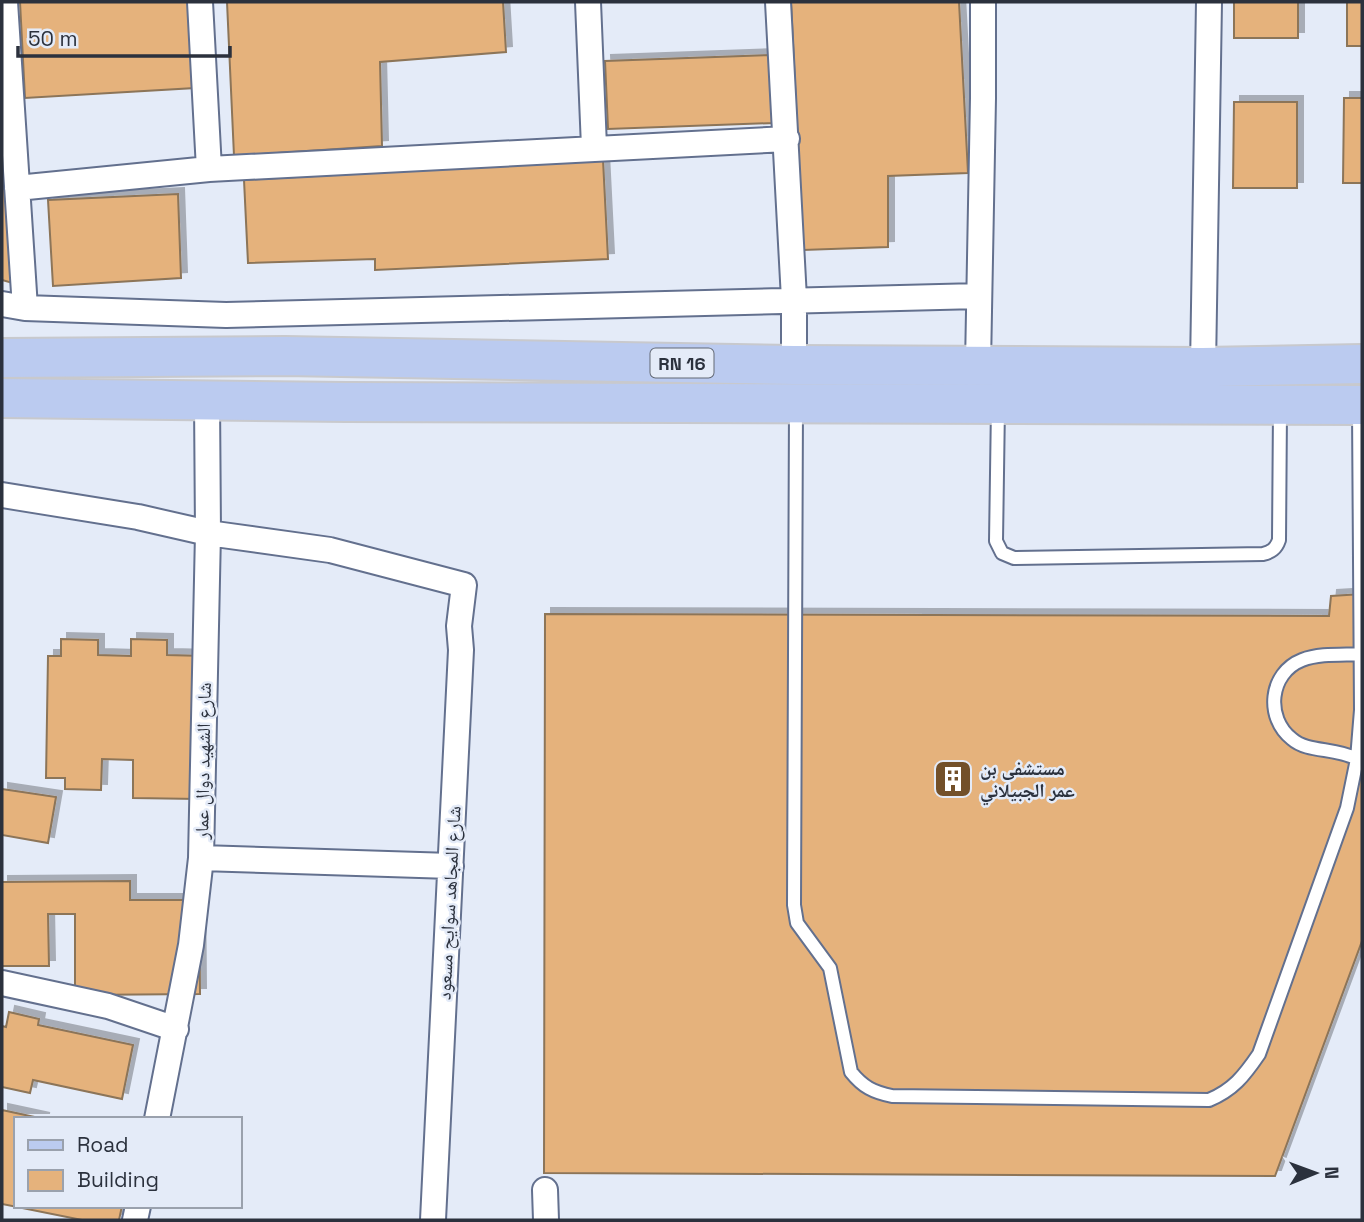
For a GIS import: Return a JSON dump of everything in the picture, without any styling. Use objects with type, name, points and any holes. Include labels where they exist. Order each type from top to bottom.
[{"type":"main road","name":"RN 16","points":[[2,358],[273,356],[794,365],[1203,367],[1360,364]]},
{"type":"main road","points":[[1360,364],[1360,405]]},
{"type":"main road","name":"RN 16","points":[[2,398],[1360,405]]},
{"type":"street","points":[[5,2],[17,188],[13,306],[226,315],[979,296]]},
{"type":"street","points":[[200,2],[209,169]]},
{"type":"street","points":[[588,2],[594,148]]},
{"type":"street","points":[[778,2],[787,139],[794,365]]},
{"type":"street","points":[[978,365],[983,2]]},
{"type":"street","points":[[1203,367],[1209,2]]},
{"type":"street","points":[[17,188],[209,169],[787,139]]},
{"type":"street","name":"شارع الشهيد دوال عمار","points":[[157,1117],[191,945],[201,858],[208,533],[207,400]]},
{"type":"street","points":[[2,495],[138,517],[208,533]]},
{"type":"street","name":"شارع المجاهد سوايح مسعود","points":[[208,533],[330,550],[464,585],[459,626],[461,650],[433,1220]]},
{"type":"street","points":[[201,858],[451,866]]},
{"type":"street","points":[[2,983],[108,1006],[176,1029]]},
{"type":"street","points":[[545,1190],[546,1220]]},
{"type":"lane","points":[[796,402],[794,905],[797,923],[830,968],[851,1072],[860,1084],[873,1092],[892,1096],[1209,1100],[1227,1092],[1242,1080],[1259,1054],[1347,808],[1357,759],[1361,710],[1360,405]]},
{"type":"lane","points":[[998,402],[996,541],[1002,553],[1014,558],[1270,552],[1279,540],[1280,404]]},
{"type":"lane","points":[[1357,759],[1341,752],[1308,748],[1293,741],[1278,722],[1274,698],[1278,682],[1288,669],[1302,660],[1318,656],[1361,654]]},
{"type":"building","points":[[20,2],[190,2],[195,88],[25,98]]},
{"type":"building","points":[[227,2],[503,2],[506,52],[380,62],[382,146],[234,156]]},
{"type":"building","points":[[791,2],[959,2],[968,173],[888,176],[888,247],[803,250]]},
{"type":"building","points":[[1234,2],[1298,2],[1298,38],[1234,38]]},
{"type":"building","points":[[1347,2],[1362,2],[1362,46],[1347,46]]},
{"type":"building","points":[[771,55],[774,123],[608,129],[605,61]]},
{"type":"building","points":[[2,92],[16,284],[2,280]]},
{"type":"building","points":[[1344,98],[1362,98],[1362,183],[1343,183]]},
{"type":"building","points":[[1234,102],[1297,102],[1297,188],[1233,188]]},
{"type":"building","points":[[603,160],[608,259],[375,270],[375,259],[248,263],[244,180]]},
{"type":"building","points":[[178,194],[181,278],[53,286],[48,200]]},
{"type":"building","name":"مستشفى بن عمر الجبيلاني","points":[[1362,594],[1362,941],[1275,1176],[544,1173],[545,614],[1329,616],[1331,596]]},
{"type":"building","points":[[61,639],[98,640],[98,655],[131,656],[131,639],[167,640],[167,655],[205,656],[198,799],[133,798],[133,760],[102,759],[101,790],[65,789],[65,778],[46,778],[48,656],[61,656]]},
{"type":"building","points":[[2,789],[56,797],[48,843],[2,835]]},
{"type":"building","points":[[130,881],[130,900],[187,900],[199,884],[200,994],[75,995],[75,914],[48,914],[49,966],[2,966],[2,882]]},
{"type":"building","points":[[9,1012],[39,1019],[38,1025],[133,1045],[122,1099],[33,1080],[30,1093],[2,1087],[2,1026],[6,1027]]},
{"type":"building","points":[[2,1110],[35,1117],[14,1117],[14,1206],[2,1204]]},
{"type":"building","points":[[22,1208],[122,1208],[119,1220],[82,1220]]},
{"type":"place","name":"مستشفى بن عمر الجبيلاني","points":[[953,779]]}]
